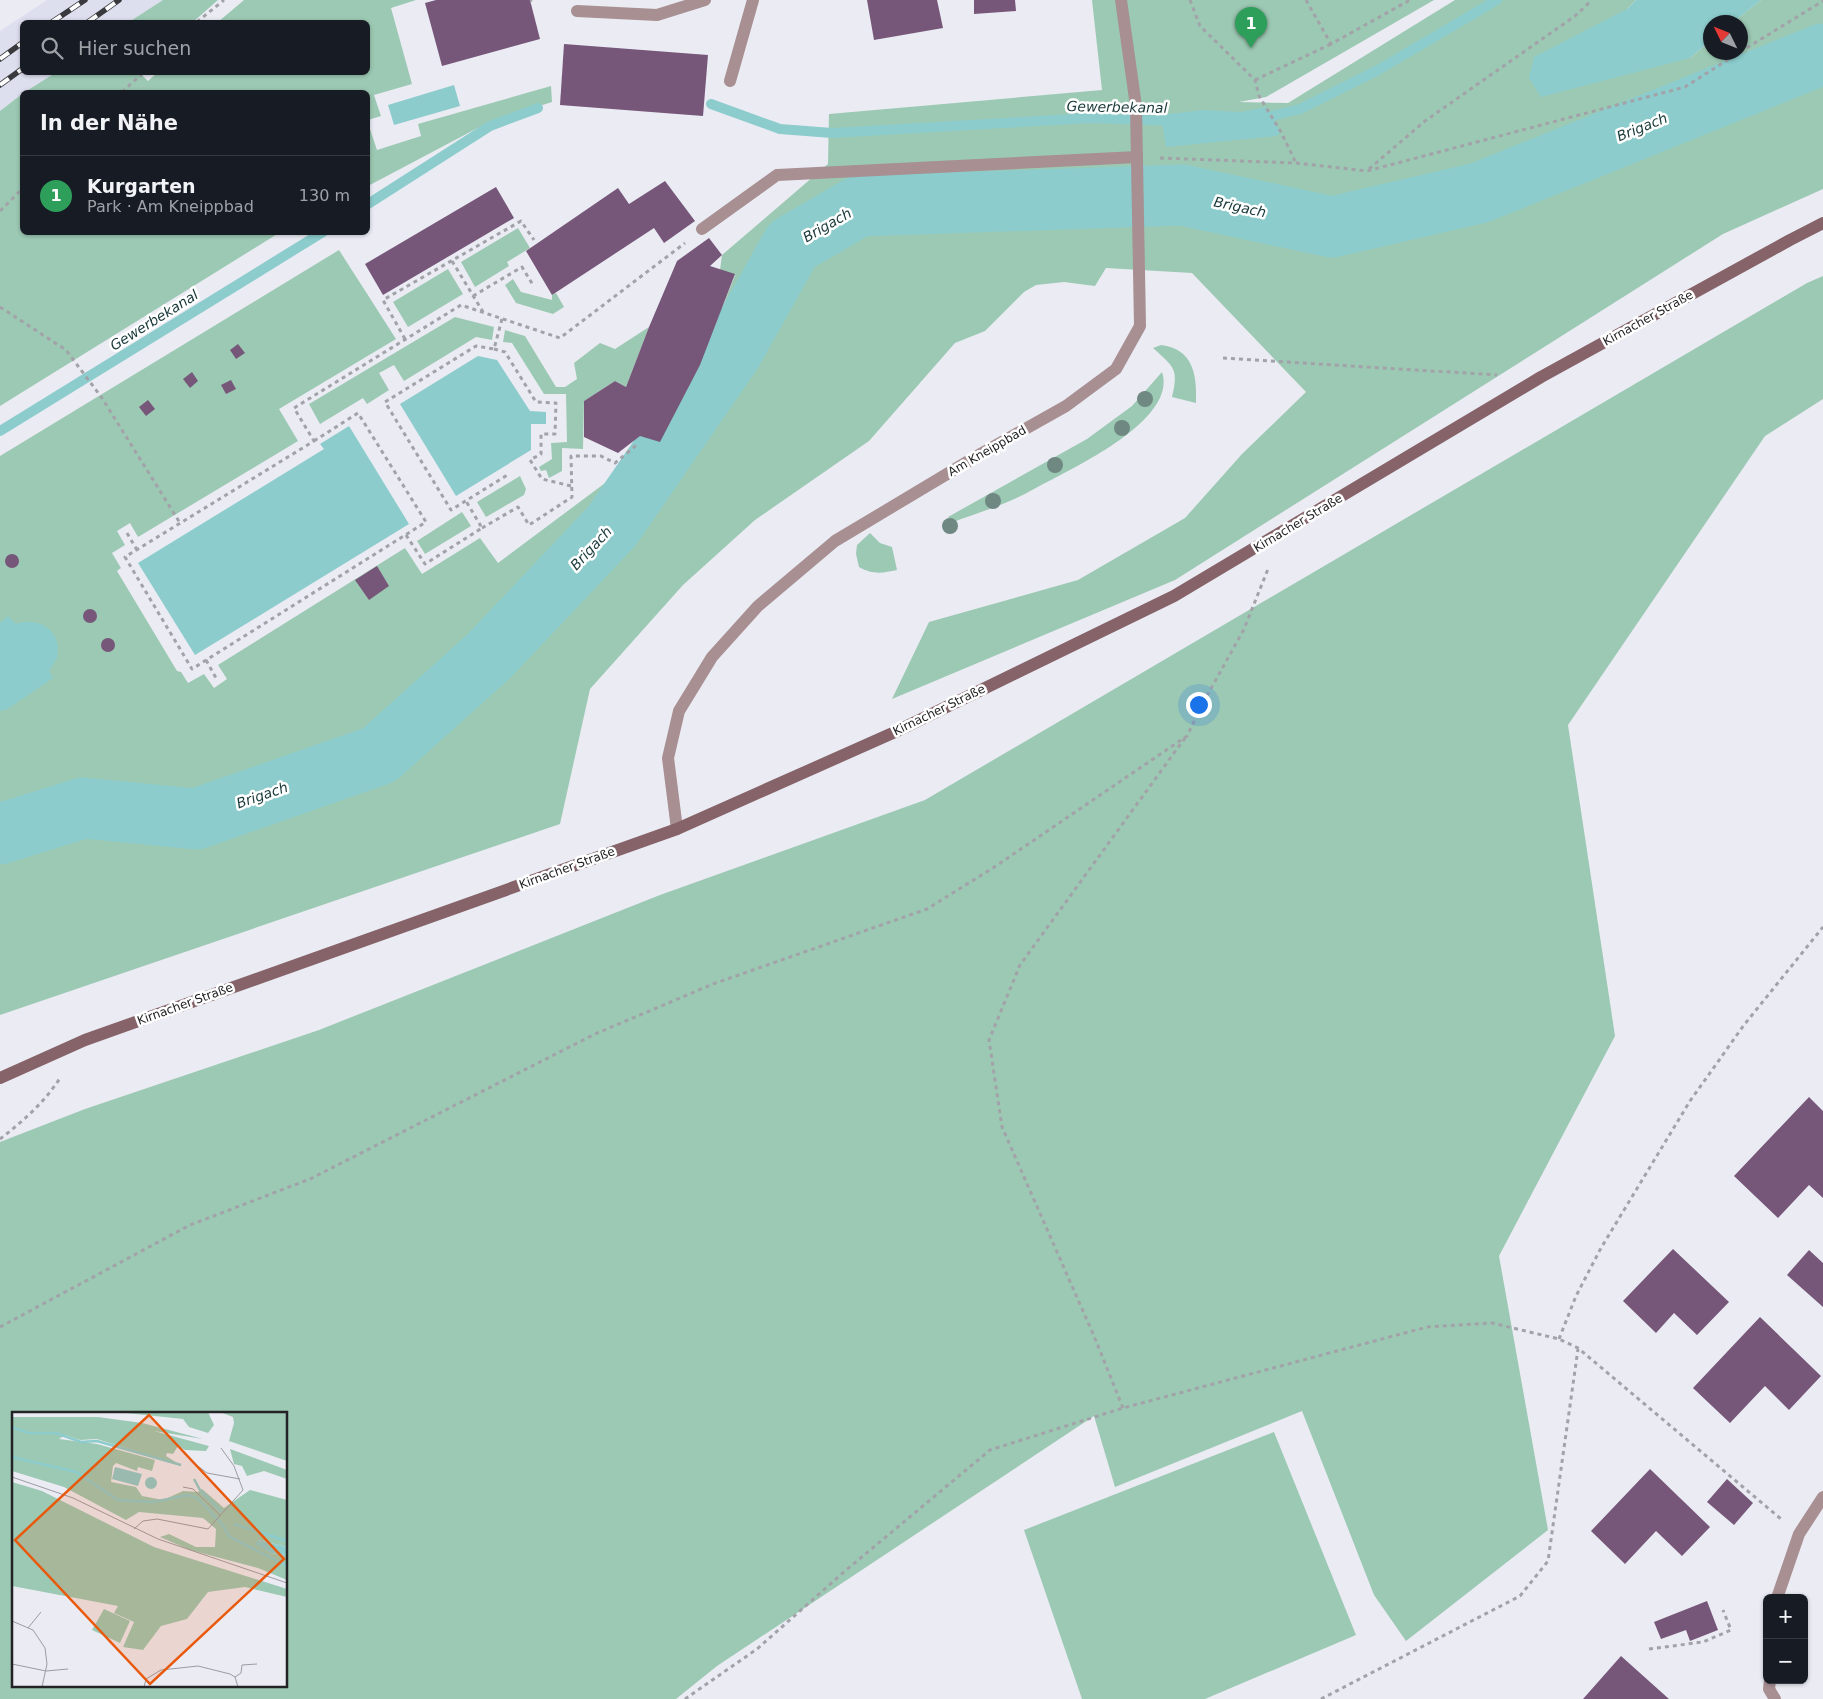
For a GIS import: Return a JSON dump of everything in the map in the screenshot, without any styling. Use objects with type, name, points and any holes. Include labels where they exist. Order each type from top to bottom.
[{"type":"main road","name":"Kirnacher Straße","points":[[0,1078],[85,1040],[677,829],[895,732],[1165,600],[1541,377],[1823,223]]},
{"type":"street","points":[[577,11],[657,15],[705,0]]},
{"type":"street","points":[[730,81],[753,0]]},
{"type":"street","name":"Am Kneippbad","points":[[677,829],[668,758],[679,711],[712,657],[758,606],[836,541],[977,456],[1066,406],[1116,369],[1140,326],[1136,106],[1122,0]]},
{"type":"street","points":[[702,229],[778,175],[1137,151]]},
{"type":"street","points":[[1778,1594],[1799,1534],[1823,1496]]},
{"type":"street","points":[[1770,1684],[1769,1689],[1775,1699]]},
{"type":"path","points":[[199,20],[224,0]]},
{"type":"path","points":[[1190,0],[1200,26],[1256,80],[1260,96],[1296,163]]},
{"type":"path","points":[[1306,0],[1331,44]]},
{"type":"path","points":[[1256,80],[1331,44],[1410,0]]},
{"type":"path","points":[[1367,171],[1425,121],[1575,16],[1592,0]]},
{"type":"path","points":[[1748,47],[1823,1]]},
{"type":"path","points":[[1137,151],[1296,163],[1367,171],[1686,87],[1728,60]]},
{"type":"path","points":[[124,90],[141,75]]},
{"type":"path","points":[[0,211],[20,191]]},
{"type":"path","points":[[405,339],[383,300],[521,221],[534,240]]},
{"type":"path","points":[[314,441],[294,408],[461,305],[560,338],[702,229]]},
{"type":"path","points":[[452,261],[483,312]]},
{"type":"path","points":[[473,296],[522,268],[533,284]]},
{"type":"path","points":[[0,307],[66,350],[102,398],[180,523]]},
{"type":"path","points":[[494,349],[502,319]]},
{"type":"path","points":[[509,474],[451,510],[385,402],[476,346],[505,352],[536,402],[556,403],[555,434],[541,434],[541,454],[530,460],[542,479],[572,486]]},
{"type":"path","points":[[1223,358],[1502,375]]},
{"type":"path","points":[[358,413],[426,522],[192,669],[125,557],[180,523],[358,413]]},
{"type":"path","points":[[406,535],[424,564],[518,507],[529,525],[572,496],[571,456],[601,456],[615,463],[639,443]]},
{"type":"path","points":[[466,501],[482,528]]},
{"type":"path","points":[[1123,1408],[1094,1336],[1002,1127],[989,1040],[1020,965],[1187,736],[1244,629],[1282,532]]},
{"type":"path","points":[[127,533],[137,550]]},
{"type":"path","points":[[206,660],[216,678]]},
{"type":"path","points":[[0,1327],[190,1224],[310,1179],[595,1034],[713,984],[927,909],[996,866],[1187,736]]},
{"type":"path","points":[[1559,1339],[1576,1296],[1601,1248],[1690,1100],[1744,1025],[1823,927]]},
{"type":"path","points":[[0,1140],[21,1123],[54,1087],[85,1040]]},
{"type":"path","points":[[684,1699],[757,1649],[845,1571],[990,1450],[1123,1408],[1427,1327],[1492,1323],[1559,1339],[1578,1348],[1799,1534]]},
{"type":"path","points":[[1321,1699],[1520,1596],[1548,1561],[1578,1348]]},
{"type":"path","points":[[1649,1649],[1703,1642],[1731,1630],[1723,1610]]},
{"type":"shaded area","points":[[47,0],[163,0],[132,20],[20,20],[20,75],[52,75],[28,90],[20,90],[20,96],[0,111],[0,31]]},
{"type":"green space","points":[[163,0],[218,0],[195,20],[132,20]]},
{"type":"green space","points":[[244,0],[416,0],[391,8],[412,84],[374,95],[381,116],[370,119],[370,90],[28,90],[52,75],[142,75],[148,81],[155,75],[370,75],[370,20],[220,20]]},
{"type":"green space","points":[[1092,0],[1434,0],[1266,97],[1239,102],[1288,103],[1455,0],[1636,0],[1627,9],[1690,58],[1703,47],[1703,60],[1748,60],[1748,15],[1742,15],[1761,0],[1823,0],[1823,189],[1723,234],[1175,580],[892,699],[929,622],[1078,580],[1185,518],[1242,454],[1306,392],[1192,273],[1106,268],[1095,286],[1064,282],[1036,285],[1024,292],[985,331],[955,343],[869,441],[755,520],[683,585],[590,689],[560,824],[0,1015],[0,456],[339,250],[396,339],[279,409],[298,441],[138,537],[130,523],[117,531],[125,545],[112,553],[121,568],[117,571],[177,671],[181,672],[188,683],[204,674],[214,688],[227,679],[218,665],[405,548],[422,574],[480,538],[498,563],[660,442],[700,365],[735,275],[720,270],[722,255],[828,164],[829,114],[1102,90]]},
{"type":"green space","points":[[551,86],[552,102],[489,122],[370,185],[370,129],[377,150],[421,136],[418,124]]},
{"type":"green space","points":[[20,96],[20,235],[276,235],[0,406],[0,111]]},
{"type":"green space","points":[[518,228],[530,248],[507,262],[509,266],[475,287],[461,262]]},
{"type":"green space","points":[[448,269],[463,294],[408,327],[393,302]]},
{"type":"green space","points":[[1823,276],[1823,399],[1765,436],[1568,725],[1615,1036],[1499,1256],[1548,1530],[1406,1641],[1374,1595],[1302,1411],[1115,1487],[1094,1416],[717,1666],[676,1699],[0,1699],[0,1142],[85,1109],[319,1030],[660,895],[925,800],[1807,283]]},
{"type":"green space","points":[[513,279],[521,292],[552,300],[552,295],[556,293],[564,307],[553,314],[516,303],[505,285]]},
{"type":"green space","points":[[455,317],[494,327],[492,340],[476,337],[404,381],[394,365],[379,373],[389,390],[367,404],[363,398],[320,424],[309,404]]},
{"type":"green space","points":[[649,327],[626,387],[615,381],[584,401],[583,449],[562,448],[562,471],[549,478],[546,470],[541,471],[539,467],[552,459],[551,443],[567,442],[566,394],[544,394],[512,343],[503,342],[505,330],[525,336],[556,387],[565,387],[577,379],[574,363],[600,343],[615,349]]},
{"type":"green space","points":[[1161,345],[1181,352],[1187,358],[1196,383],[1196,403],[1172,397],[1175,374],[1170,364],[1153,348]]},
{"type":"green space","points":[[1162,372],[1163,389],[1156,405],[1143,421],[1106,450],[1022,495],[951,523],[948,517],[1087,439],[1132,406]]},
{"type":"green space","points":[[520,476],[526,489],[524,495],[486,517],[477,502]]},
{"type":"green space","points":[[462,512],[471,526],[425,554],[417,541]]},
{"type":"green space","points":[[870,533],[880,543],[892,547],[897,570],[878,573],[859,567],[856,554],[857,545]]},
{"type":"green space","points":[[1274,1432],[1356,1635],[1205,1699],[1082,1699],[1024,1530]]},
{"type":"water","points":[[1636,0],[1761,0],[1742,15],[1703,15],[1703,47],[1690,58],[1541,97],[1529,78],[1534,57],[1627,9]]},
{"type":"water","points":[[454,85],[460,106],[394,125],[388,105]]},
{"type":"water","points":[[1266,107],[1281,132],[1277,136],[1166,147],[1161,115],[1203,110],[1241,112]]},
{"type":"water","points":[[478,356],[497,360],[530,411],[546,412],[546,424],[531,424],[531,450],[456,496],[400,404]]},
{"type":"water","points":[[349,426],[409,524],[195,655],[138,563],[324,449],[320,444]]},
{"type":"water","points":[[8,616],[16,624],[33,622],[47,628],[56,640],[58,648],[56,659],[49,671],[53,678],[6,710],[0,711],[0,623]]},
{"type":"building","points":[[436,0],[530,0],[540,39],[442,66],[425,3]]},
{"type":"building","points":[[867,0],[937,0],[943,28],[874,40]]},
{"type":"building","points":[[974,0],[1015,0],[1016,11],[974,14]]},
{"type":"building","points":[[564,44],[708,55],[703,116],[560,105]]},
{"type":"building","points":[[665,181],[695,221],[664,243],[654,228],[552,295],[526,251],[618,188],[629,204]]},
{"type":"building","points":[[496,187],[514,218],[383,295],[365,264]]},
{"type":"building","points":[[709,238],[722,255],[710,266],[735,274],[700,365],[660,442],[640,436],[618,453],[584,437],[584,401],[615,381],[626,387],[677,261]]},
{"type":"building","points":[[238,344],[245,353],[236,359],[230,350]]},
{"type":"building","points":[[192,372],[198,381],[190,388],[183,379]]},
{"type":"building","points":[[231,380],[236,389],[226,394],[221,385]]},
{"type":"building","points":[[148,400],[155,409],[146,416],[139,407]]},
{"type":"building","points":[[12,554],[17,556],[19,561],[17,566],[12,568],[7,566],[5,561],[7,556]]},
{"type":"building","points":[[377,566],[389,586],[369,600],[355,580]]},
{"type":"building","points":[[90,609],[95,611],[97,616],[95,621],[90,623],[85,621],[83,616],[85,611]]},
{"type":"building","points":[[108,638],[113,640],[115,645],[113,650],[108,652],[103,650],[101,645],[103,640]]},
{"type":"building","points":[[1809,1097],[1823,1111],[1823,1198],[1809,1185],[1778,1218],[1734,1176]]},
{"type":"building","points":[[1673,1249],[1729,1302],[1697,1335],[1674,1313],[1656,1333],[1623,1301]]},
{"type":"building","points":[[1809,1250],[1823,1263],[1823,1307],[1787,1275]]},
{"type":"building","points":[[1760,1317],[1821,1376],[1789,1410],[1765,1386],[1730,1423],[1693,1388]]},
{"type":"building","points":[[1650,1469],[1710,1527],[1682,1556],[1656,1531],[1625,1564],[1591,1531]]},
{"type":"building","points":[[1727,1479],[1753,1503],[1734,1525],[1707,1502]]},
{"type":"building","points":[[1707,1601],[1718,1630],[1690,1641],[1686,1630],[1661,1639],[1654,1622]]},
{"type":"building","points":[[1621,1656],[1669,1699],[1583,1699]]},
{"type":"waterway","name":"Gewerbekanal","points":[[1259,119],[1300,109],[1378,70],[1497,0]]},
{"type":"waterway","name":"Brigach","points":[[0,834],[83,808],[196,819],[379,755],[489,656],[612,526],[732,352],[792,245],[859,206],[1182,195],[1332,227],[1479,193],[1823,54]]},
{"type":"waterway","name":"Gewerbekanal","points":[[711,104],[780,129],[832,133],[1091,118],[1175,121]]},
{"type":"waterway","name":"Gewerbekanal","points":[[370,203],[490,126],[538,108]]},
{"type":"waterway","name":"Gewerbekanal","points":[[0,431],[318,235]]},
{"type":"railway","points":[[55,20],[85,0]]},
{"type":"railway","points":[[91,20],[119,0]]},
{"type":"railway","points":[[0,59],[20,44]]},
{"type":"railway","points":[[0,85],[20,70]]},
{"type":"place","name":"Kurgarten","points":[[1251,48]]}]
